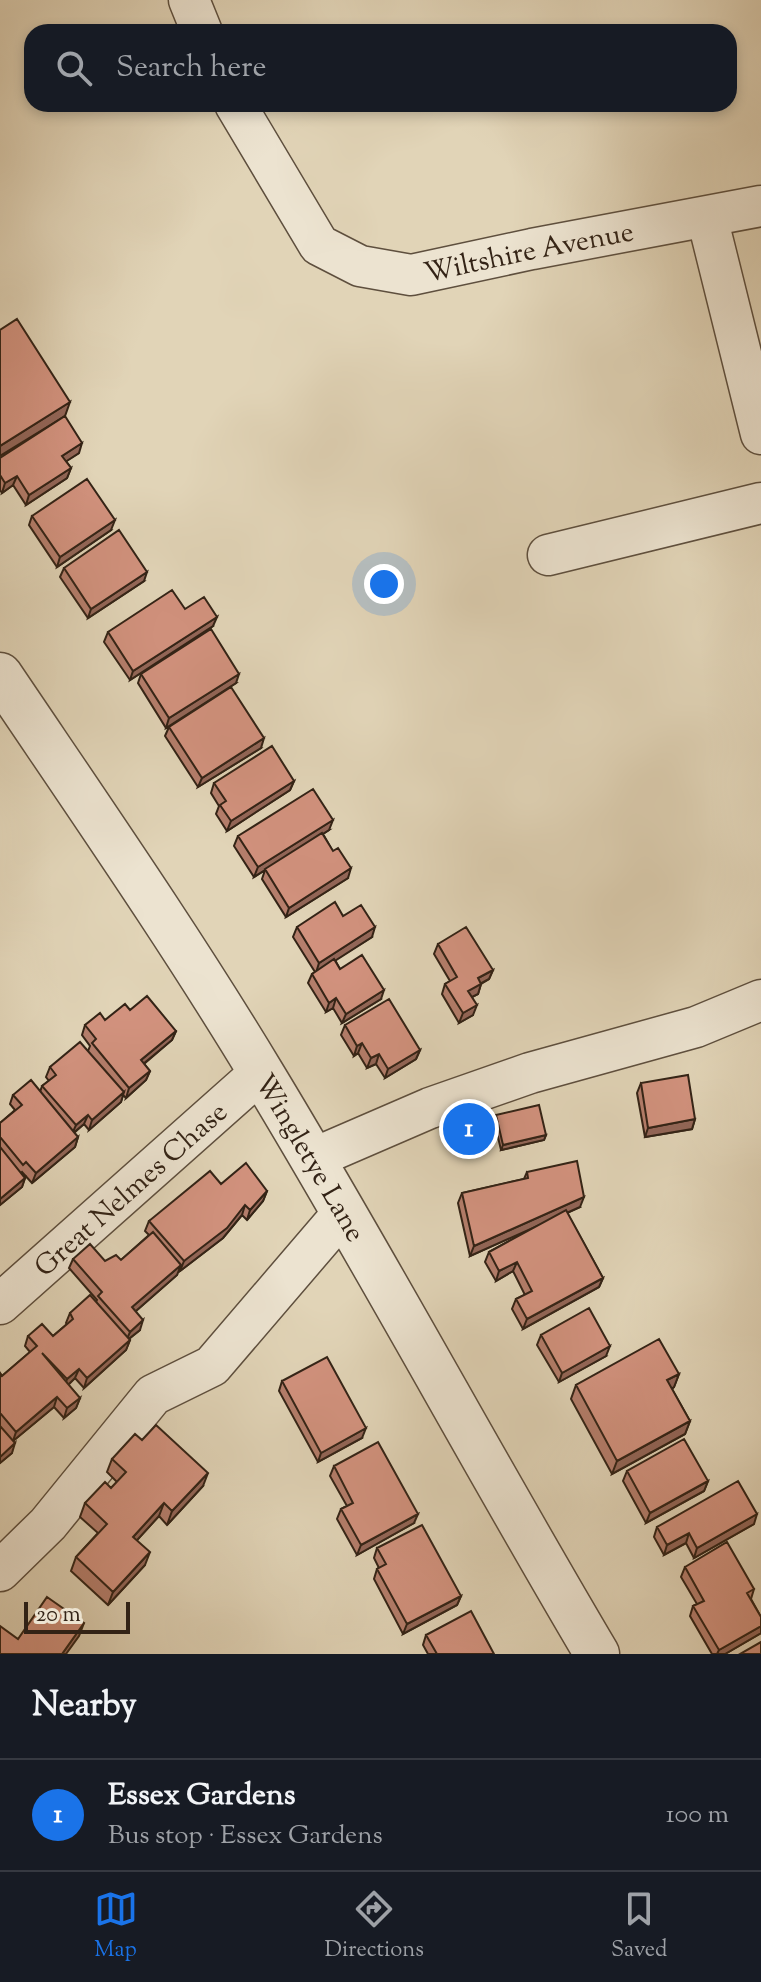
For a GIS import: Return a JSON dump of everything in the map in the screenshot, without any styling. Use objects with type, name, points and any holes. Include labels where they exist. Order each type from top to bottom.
[{"type":"street","points":[[189,0],[199,24]]},
{"type":"street","name":"Wiltshire Avenue","points":[[240,112],[319,245],[360,266],[411,275],[761,206]]},
{"type":"street","points":[[707,217],[761,434]]},
{"type":"street","points":[[548,555],[761,503]]},
{"type":"street","name":"Wingletye Lane","points":[[0,675],[261,1072],[504,1498],[597,1654]]},
{"type":"street","points":[[312,1159],[430,1108],[530,1073],[696,1027],[761,1000]]},
{"type":"street","name":"Great Nelmes Chase","points":[[0,1304],[261,1072]]},
{"type":"street","points":[[0,1571],[48,1524],[153,1395],[212,1366],[343,1213]]},
{"type":"building","points":[[17,319],[70,402],[0,446],[0,330]]},
{"type":"building","points":[[65,416],[82,443],[62,456],[71,468],[29,495],[17,476],[5,483],[0,475],[0,458]]},
{"type":"building","points":[[87,479],[115,520],[60,557],[32,516]]},
{"type":"building","points":[[119,530],[147,572],[91,609],[64,568]]},
{"type":"building","points":[[172,590],[185,609],[204,597],[217,617],[133,671],[108,632]]},
{"type":"building","points":[[211,629],[239,674],[169,718],[141,674]]},
{"type":"building","points":[[231,687],[264,738],[202,778],[169,727]]},
{"type":"building","points":[[272,746],[294,781],[231,821],[220,805],[226,801],[214,783]]},
{"type":"building","points":[[313,789],[333,820],[258,867],[238,836]]},
{"type":"building","points":[[322,833],[333,851],[338,848],[351,868],[289,908],[265,869]]},
{"type":"building","points":[[335,902],[343,916],[361,905],[375,927],[319,963],[297,927]]},
{"type":"building","points":[[466,927],[493,970],[478,978],[481,984],[468,991],[477,1005],[463,1013],[445,984],[457,977],[438,944]]},
{"type":"building","points":[[362,955],[384,990],[346,1014],[336,998],[329,1003],[312,974],[334,959],[340,969]]},
{"type":"building","points":[[147,996],[176,1031],[141,1060],[150,1071],[129,1088],[92,1043],[96,1039],[85,1025],[100,1013],[105,1020],[125,1004],[130,1010]]},
{"type":"building","points":[[389,999],[420,1050],[388,1069],[379,1054],[371,1058],[362,1043],[357,1046],[345,1025]]},
{"type":"building","points":[[80,1042],[124,1092],[92,1120],[88,1115],[76,1125],[42,1086],[56,1075],[50,1067]]},
{"type":"building","points":[[688,1075],[695,1119],[648,1128],[641,1083]]},
{"type":"building","points":[[31,1080],[78,1137],[36,1173],[26,1162],[23,1165],[0,1137],[0,1123],[22,1105],[13,1095]]},
{"type":"building","points":[[539,1105],[546,1135],[503,1145],[496,1115]]},
{"type":"building","points":[[0,1147],[25,1178],[0,1199]]},
{"type":"building","points":[[577,1161],[584,1197],[474,1246],[462,1193],[528,1178],[527,1172]]},
{"type":"building","points":[[246,1163],[267,1191],[250,1210],[245,1205],[227,1228],[184,1261],[149,1221],[210,1171],[221,1184]]},
{"type":"building","points":[[566,1210],[603,1278],[527,1319],[516,1299],[532,1291],[517,1262],[499,1271],[489,1252]]},
{"type":"building","points":[[153,1232],[181,1265],[132,1307],[143,1320],[130,1332],[98,1296],[102,1292],[73,1259],[90,1244],[105,1261],[116,1255],[121,1260]]},
{"type":"building","points":[[90,1295],[130,1340],[87,1378],[79,1369],[67,1379],[42,1353],[80,1398],[67,1408],[57,1397],[16,1432],[0,1413],[0,1373],[2,1376],[37,1346],[28,1336],[42,1324],[53,1336],[73,1319],[70,1313]]},
{"type":"building","points":[[589,1308],[610,1346],[562,1373],[541,1335]]},
{"type":"building","points":[[659,1339],[679,1374],[667,1380],[690,1421],[617,1461],[576,1385]]},
{"type":"building","points":[[327,1357],[366,1428],[321,1453],[282,1381]]},
{"type":"building","points":[[156,1425],[208,1473],[172,1511],[164,1503],[133,1537],[150,1552],[113,1592],[76,1557],[107,1524],[85,1503],[105,1482],[111,1488],[126,1472],[112,1459],[135,1434],[142,1440]]},
{"type":"building","points":[[0,1426],[15,1443],[0,1457]]},
{"type":"building","points":[[684,1439],[708,1481],[650,1513],[627,1471]]},
{"type":"building","points":[[378,1442],[418,1514],[361,1545],[341,1509],[353,1503],[334,1466]]},
{"type":"building","points":[[738,1481],[757,1514],[697,1548],[689,1533],[667,1545],[657,1527]]},
{"type":"building","points":[[422,1525],[461,1596],[407,1624],[377,1569],[386,1564],[377,1548]]},
{"type":"building","points":[[727,1542],[754,1589],[747,1593],[761,1617],[761,1626],[719,1650],[693,1606],[704,1601],[685,1567]]},
{"type":"building","points":[[47,1597],[84,1623],[62,1654],[0,1654],[0,1626],[18,1639]]},
{"type":"building","points":[[471,1611],[494,1654],[437,1654],[426,1635]]},
{"type":"building","points":[[761,1642],[761,1654],[740,1654]]},
{"type":"place","name":"Essex Gardens","points":[[469,1129]]}]
